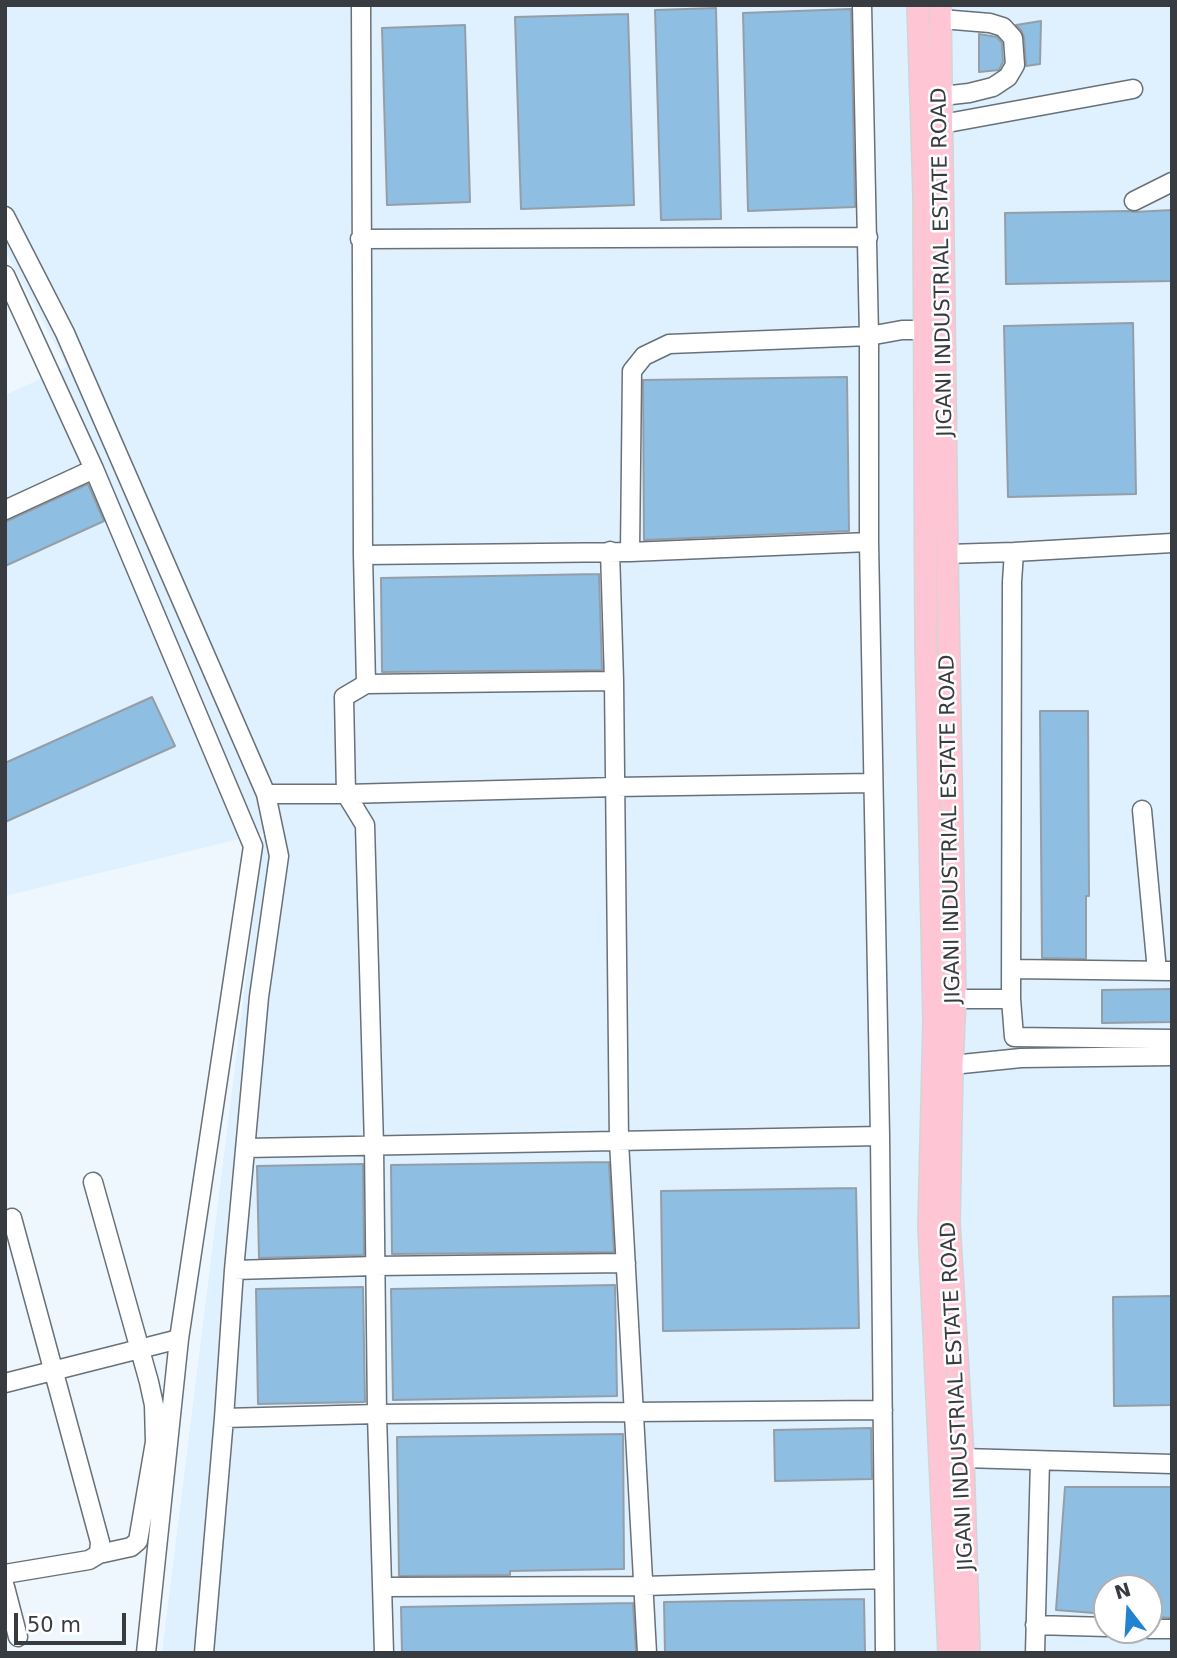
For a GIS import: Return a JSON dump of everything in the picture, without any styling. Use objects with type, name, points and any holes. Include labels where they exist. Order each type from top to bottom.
[{"type":"main road","name":"JIGANI INDUSTRIAL ESTATE ROAD","points":[[918,5],[924,194],[926,644],[934,1022],[929,1226],[949,1653]]},
{"type":"main road","name":"JIGANI INDUSTRIAL ESTATE ROAD","points":[[940,12],[955,999],[949,1223],[963,1458],[969,1653]]},
{"type":"street","points":[[361,5],[360,239],[366,684]]},
{"type":"street","points":[[862,5],[868,237],[869,542],[880,1136],[885,1653]]},
{"type":"street","points":[[940,12],[1003,27],[1013,38],[1015,65],[1008,77],[993,87],[942,96]]},
{"type":"street","points":[[942,124],[1133,89]]},
{"type":"street","points":[[1134,201],[1172,182]]},
{"type":"street","points":[[5,216],[70,345],[266,794],[279,856],[259,997],[234,1270],[204,1653]]},
{"type":"street","points":[[360,239],[868,237]]},
{"type":"street","points":[[5,275],[94,469],[253,846],[179,1339],[146,1653]]},
{"type":"street","points":[[630,552],[632,370],[644,356],[669,344],[869,336],[902,330],[924,330]]},
{"type":"street","points":[[5,510],[94,469]]},
{"type":"street","points":[[363,555],[630,552],[869,542]]},
{"type":"street","points":[[947,554],[1172,542]]},
{"type":"street","points":[[610,551],[619,1141],[647,1653]]},
{"type":"street","points":[[1014,552],[1011,970],[1014,1037],[1172,1039]]},
{"type":"street","points":[[384,1653],[365,825],[346,794],[344,697],[366,684],[614,681]]},
{"type":"street","points":[[266,794],[872,783]]},
{"type":"street","points":[[1011,970],[1164,971],[1142,810]]},
{"type":"street","points":[[955,999],[1011,999]]},
{"type":"street","points":[[952,1065],[1021,1058],[1172,1056]]},
{"type":"street","points":[[246,1148],[880,1136]]},
{"type":"street","points":[[5,1574],[89,1560],[99,1554],[131,1547],[138,1541],[155,1442],[154,1405],[93,1182]]},
{"type":"street","points":[[12,1218],[100,1542],[99,1554]]},
{"type":"street","points":[[234,1270],[626,1263]]},
{"type":"street","points":[[5,1383],[179,1339]]},
{"type":"street","points":[[223,1418],[377,1414],[883,1410]]},
{"type":"street","points":[[963,1458],[1172,1464]]},
{"type":"street","points":[[1035,1653],[1040,1461]]},
{"type":"street","points":[[383,1587],[645,1586],[884,1579]]},
{"type":"street","points":[[5,1587],[18,1637]]},
{"type":"street","points":[[1035,1625],[1093,1627]]},
{"type":"shaded area","points":[[5,5],[1172,5],[1172,1653],[162,1653],[264,833],[5,896],[5,395],[67,367],[5,250]]},
{"type":"building","points":[[716,8],[721,219],[661,220],[655,10]]},
{"type":"building","points":[[851,9],[855,207],[748,211],[743,13]]},
{"type":"building","points":[[628,14],[634,205],[521,209],[515,17]]},
{"type":"building","points":[[1041,21],[1040,64],[1026,66],[1024,37],[1016,25]]},
{"type":"building","points":[[465,25],[470,202],[387,205],[382,28]]},
{"type":"building","points":[[979,34],[997,37],[1002,43],[1003,62],[999,70],[979,72]]},
{"type":"building","points":[[1172,210],[1172,281],[1006,284],[1005,213]]},
{"type":"building","points":[[1133,323],[1136,494],[1008,497],[1004,326]]},
{"type":"building","points":[[847,377],[849,531],[644,540],[643,380]]},
{"type":"building","points":[[88,484],[104,521],[5,566],[5,522]]},
{"type":"building","points":[[599,574],[602,670],[382,672],[381,578]]},
{"type":"building","points":[[152,697],[175,746],[5,822],[5,763]]},
{"type":"building","points":[[1040,711],[1088,711],[1089,896],[1086,896],[1086,959],[1042,958]]},
{"type":"building","points":[[1172,989],[1172,1022],[1102,1023],[1102,990]]},
{"type":"building","points":[[609,1162],[614,1252],[392,1254],[391,1165]]},
{"type":"building","points":[[363,1164],[364,1255],[259,1258],[257,1166]]},
{"type":"building","points":[[856,1188],[859,1328],[663,1331],[661,1191]]},
{"type":"building","points":[[615,1285],[617,1396],[393,1400],[391,1289]]},
{"type":"building","points":[[363,1287],[365,1402],[258,1404],[256,1289]]},
{"type":"building","points":[[1172,1296],[1172,1405],[1114,1406],[1113,1297]]},
{"type":"building","points":[[871,1428],[872,1479],[775,1481],[774,1430]]},
{"type":"building","points":[[623,1434],[624,1569],[510,1571],[510,1575],[399,1576],[397,1437]]},
{"type":"building","points":[[1065,1487],[1172,1487],[1172,1618],[1163,1618],[1163,1574],[1093,1574],[1093,1613],[1056,1610]]},
{"type":"building","points":[[864,1599],[865,1653],[665,1653],[664,1602]]},
{"type":"building","points":[[633,1603],[636,1653],[402,1653],[401,1607]]}]
